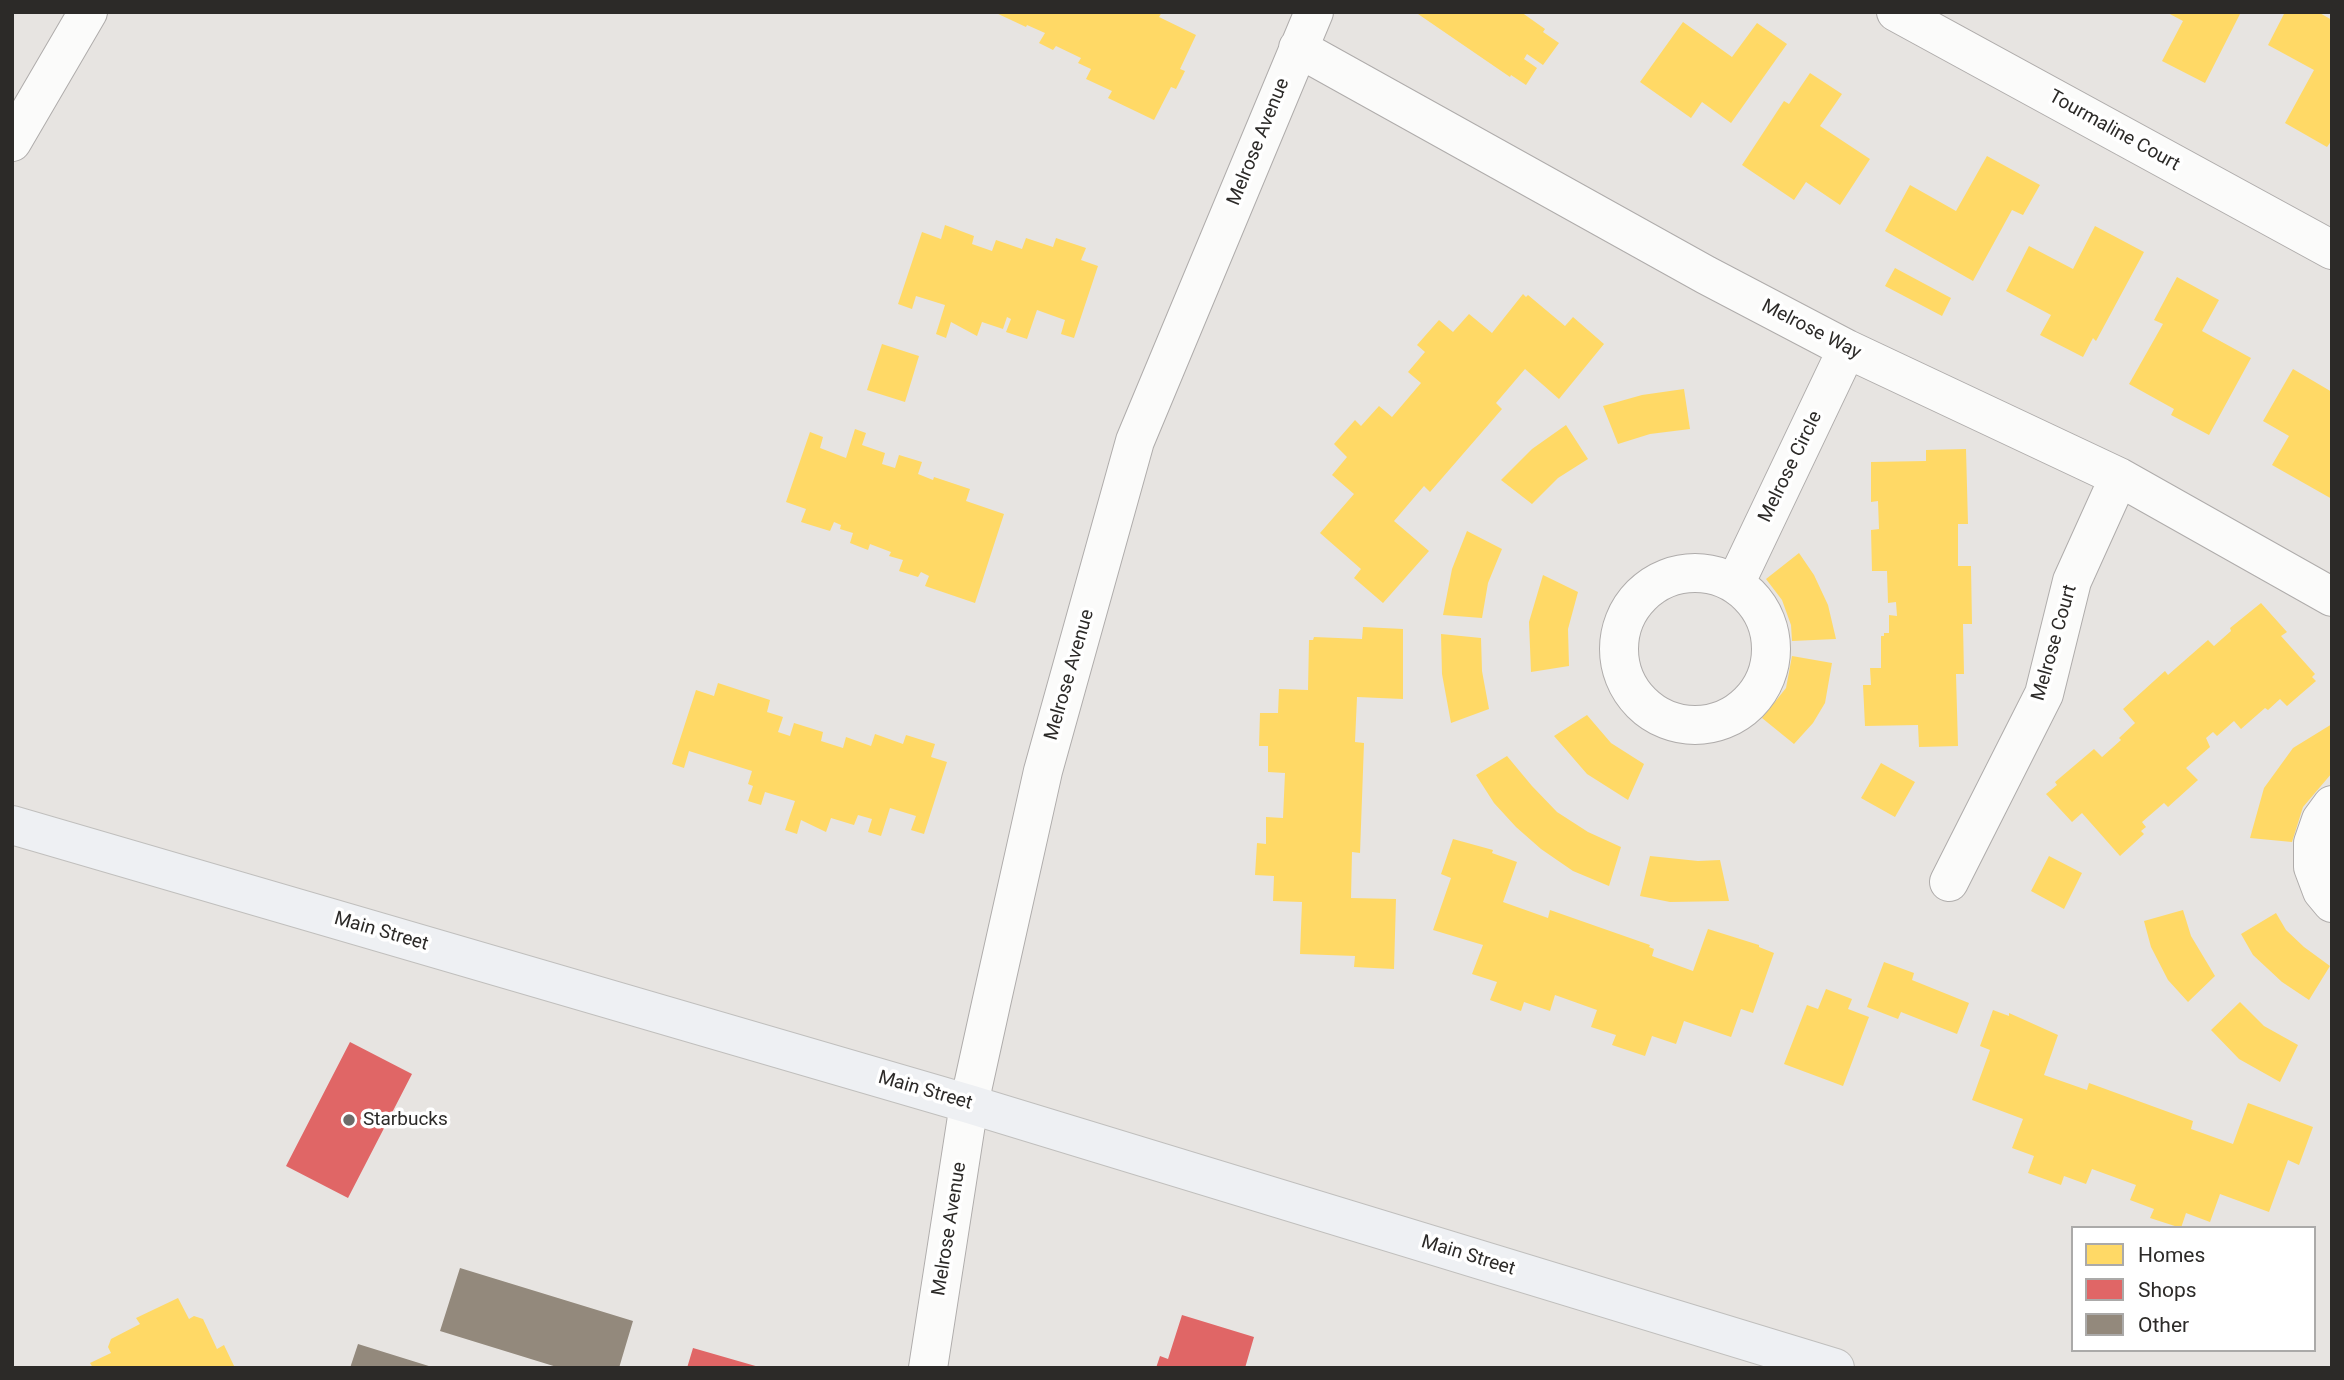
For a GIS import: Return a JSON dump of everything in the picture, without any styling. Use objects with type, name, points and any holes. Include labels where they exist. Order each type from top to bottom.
[{"type":"main road","name":"Main Street","points":[[12,825],[969,1104],[1835,1368]]},
{"type":"street","points":[[12,142],[88,12]]},
{"type":"street","name":"Melrose Avenue","points":[[928,1368],[969,1104],[1043,771],[1135,441],[1314,12]]},
{"type":"street","name":"Tourmaline Court","points":[[1896,12],[2332,250]]},
{"type":"street","name":"Melrose Way","points":[[1297,48],[1706,275],[1847,349],[2119,477],[2332,597]]},
{"type":"street","name":"Melrose Circle","points":[[1735,584],[1847,349]]},
{"type":"street","name":"Melrose Court","points":[[1949,883],[2044,694],[2071,580],[2119,477]]},
{"type":"street","points":[[2332,805],[2321,820],[2313,843],[2314,867],[2322,891],[2332,904]]},
{"type":"building: Homes","points":[[994,12],[1162,12],[1159,17],[1196,35],[1180,69],[1185,71],[1176,89],[1171,87],[1154,120],[1108,98],[1112,91],[1086,79],[1091,69],[1078,63],[1081,58],[1056,46],[1053,50],[1039,43],[1045,33]]},
{"type":"building: Homes","points":[[1521,12],[1559,43],[1543,65],[1527,54],[1524,59],[1537,68],[1526,85],[1511,75],[1510,77],[1418,14]]},
{"type":"building: Homes","points":[[2166,12],[2241,12],[2205,83],[2162,61],[2183,21]]},
{"type":"building: Homes","points":[[2285,12],[2318,12],[2332,20],[2332,140],[2327,147],[2285,123],[2314,70],[2268,45]]},
{"type":"building: Homes","points":[[1683,22],[1732,57],[1757,23],[1787,44],[1731,123],[1702,102],[1691,118],[1640,82]]},
{"type":"building: Homes","points":[[1810,73],[1842,94],[1820,126],[1870,159],[1840,205],[1806,182],[1794,200],[1742,165],[1784,101],[1789,104]]},
{"type":"building: Homes","points":[[1987,156],[2040,185],[2023,215],[2012,210],[1973,281],[1885,231],[1910,185],[1956,211]]},
{"type":"building: Homes","points":[[945,225],[974,236],[972,244],[992,251],[996,240],[1022,249],[1026,238],[1053,247],[1056,238],[1086,248],[1081,260],[1098,266],[1074,338],[1061,334],[1065,320],[1037,310],[1027,339],[1006,332],[1011,319],[1007,317],[1003,329],[982,322],[977,336],[951,322],[946,338],[936,334],[945,305],[916,296],[912,309],[898,304],[922,232],[941,239]]},
{"type":"building: Homes","points":[[2095,226],[2144,252],[2096,341],[2093,338],[2083,357],[2040,335],[2051,315],[2006,291],[2029,246],[2073,269]]},
{"type":"building: Homes","points":[[1895,268],[1951,298],[1942,316],[1885,286]]},
{"type":"building: Homes","points":[[2177,277],[2219,300],[2202,331],[2251,358],[2209,435],[2171,415],[2174,409],[2129,384],[2163,324],[2154,320]]},
{"type":"building: Homes","points":[[1523,294],[1526,297],[1528,295],[1565,326],[1573,317],[1604,344],[1559,399],[1525,369],[1496,403],[1502,409],[1430,492],[1424,486],[1394,521],[1429,551],[1383,603],[1354,578],[1361,569],[1320,533],[1354,494],[1332,475],[1347,457],[1334,444],[1355,420],[1361,426],[1379,406],[1392,417],[1421,383],[1408,372],[1425,352],[1417,345],[1439,320],[1453,332],[1469,314],[1492,333]]},
{"type":"building: Homes","points":[[882,344],[919,356],[905,402],[867,390]]},
{"type":"building: Homes","points":[[2293,369],[2332,392],[2332,499],[2272,465],[2289,436],[2263,421]]},
{"type":"building: Homes","points":[[1684,389],[1690,429],[1650,434],[1618,444],[1603,406],[1642,395]]},
{"type":"building: Homes","points":[[1566,425],[1588,459],[1558,478],[1532,504],[1501,480],[1532,449]]},
{"type":"building: Homes","points":[[855,429],[866,433],[862,445],[885,453],[882,464],[895,468],[899,455],[922,462],[918,474],[970,489],[966,501],[1004,514],[975,603],[925,586],[929,576],[921,572],[918,577],[899,571],[903,560],[889,556],[891,552],[870,544],[868,550],[850,543],[853,533],[840,529],[841,525],[834,522],[830,531],[801,522],[806,509],[786,502],[810,432],[823,437],[820,448],[846,458]]},
{"type":"building: Homes","points":[[1966,449],[1968,524],[1958,524],[1958,566],[1971,566],[1972,624],[1963,624],[1964,674],[1956,674],[1958,746],[1919,747],[1918,725],[1865,726],[1863,685],[1871,685],[1870,668],[1881,668],[1881,636],[1889,633],[1889,615],[1897,616],[1896,602],[1888,603],[1887,571],[1872,571],[1871,530],[1879,529],[1878,501],[1871,502],[1871,462],[1926,461],[1926,450]]},
{"type":"building: Homes","points":[[1467,531],[1502,549],[1488,583],[1482,618],[1443,615],[1452,569]]},
{"type":"building: Homes","points":[[1799,553],[1814,575],[1828,605],[1836,639],[1792,641],[1791,625],[1782,600],[1766,579]]},
{"type":"building: Homes","points":[[1543,575],[1578,592],[1568,629],[1569,666],[1531,672],[1529,622]]},
{"type":"building: Homes","points":[[2261,603],[2287,632],[2281,636],[2315,674],[2312,677],[2316,681],[2287,706],[2280,699],[2241,729],[2234,721],[2217,736],[2213,732],[2206,738],[2210,747],[2186,768],[2198,780],[2168,807],[2164,803],[2142,822],[2146,827],[2141,831],[2144,834],[2120,856],[2082,813],[2072,822],[2046,794],[2057,785],[2055,782],[2094,749],[2102,757],[2121,740],[2119,738],[2135,723],[2123,709],[2165,671],[2168,675],[2208,640],[2214,646],[2231,631],[2230,628]]},
{"type":"building: Homes","points":[[1363,627],[1403,629],[1403,699],[1357,697],[1355,742],[1364,743],[1360,853],[1352,852],[1351,898],[1396,899],[1394,969],[1354,967],[1355,956],[1300,954],[1302,902],[1273,901],[1274,876],[1255,875],[1257,843],[1266,844],[1266,817],[1283,818],[1285,773],[1268,772],[1268,746],[1259,746],[1260,713],[1278,713],[1279,689],[1308,690],[1309,640],[1314,637],[1362,639]]},
{"type":"building: Homes","points":[[1441,634],[1481,638],[1482,671],[1489,709],[1451,723],[1442,674]]},
{"type":"building: Homes","points":[[1792,656],[1832,663],[1825,703],[1813,723],[1794,744],[1762,718],[1786,688]]},
{"type":"building: Homes","points":[[718,683],[770,700],[767,712],[783,717],[778,732],[790,736],[794,723],[823,732],[821,741],[843,748],[846,737],[871,746],[875,734],[903,744],[906,735],[935,744],[931,757],[947,762],[924,834],[911,830],[916,816],[890,808],[881,836],[868,832],[872,819],[858,815],[854,825],[831,818],[826,832],[801,820],[797,834],[785,830],[795,801],[765,792],[761,805],[748,801],[753,786],[748,784],[752,771],[689,751],[684,768],[672,764],[696,690],[714,696]]},
{"type":"building: Homes","points":[[1587,715],[1611,743],[1644,764],[1628,800],[1587,774],[1554,736]]},
{"type":"building: Homes","points":[[2332,724],[2332,773],[2303,807],[2292,842],[2250,838],[2264,788],[2293,748]]},
{"type":"building: Homes","points":[[1507,756],[1557,812],[1588,832],[1621,847],[1609,886],[1573,871],[1541,849],[1494,803],[1476,775]]},
{"type":"building: Homes","points":[[1881,763],[1915,782],[1895,817],[1861,798]]},
{"type":"building: Homes","points":[[1453,839],[1493,850],[1492,853],[1517,862],[1503,902],[1548,918],[1550,910],[1650,945],[1649,947],[1654,949],[1652,956],[1693,971],[1708,929],[1759,945],[1774,953],[1753,1013],[1741,1009],[1731,1037],[1684,1021],[1676,1044],[1652,1036],[1645,1056],[1612,1045],[1616,1035],[1591,1027],[1597,1010],[1555,995],[1550,1011],[1524,1002],[1521,1011],[1490,1000],[1497,982],[1472,974],[1483,945],[1433,930],[1451,878],[1441,874]]},
{"type":"building: Homes","points":[[1650,856],[1698,861],[1720,860],[1729,901],[1670,902],[1640,896]]},
{"type":"building: Homes","points":[[2049,856],[2082,873],[2064,909],[2031,891]]},
{"type":"building: Homes","points":[[2183,910],[2191,936],[2215,976],[2188,1002],[2168,980],[2151,947],[2144,921]]},
{"type":"building: Homes","points":[[2276,913],[2286,930],[2330,966],[2309,1000],[2282,982],[2253,955],[2241,934]]},
{"type":"building: Homes","points":[[1884,962],[1914,973],[1912,980],[1969,1003],[1957,1034],[1901,1012],[1898,1019],[1867,1007]]},
{"type":"building: Homes","points":[[1826,989],[1852,999],[1848,1009],[1869,1017],[1843,1086],[1784,1064],[1807,1005],[1818,1009]]},
{"type":"building: Homes","points":[[2240,1002],[2264,1026],[2298,1045],[2280,1082],[2239,1059],[2211,1030]]},
{"type":"building: Homes","points":[[1993,1010],[2009,1016],[2009,1013],[2058,1035],[2044,1075],[2087,1090],[2089,1083],[2193,1121],[2191,1129],[2233,1144],[2248,1103],[2313,1127],[2299,1165],[2288,1160],[2269,1212],[2220,1194],[2210,1222],[2186,1213],[2182,1226],[2175,1226],[2150,1218],[2154,1209],[2130,1200],[2136,1185],[2092,1169],[2086,1184],[2064,1176],[2061,1185],[2028,1173],[2034,1156],[2012,1148],[2023,1119],[1972,1100],[1990,1050],[1980,1046]]},
{"type":"building: Homes","points":[[178,1298],[189,1319],[194,1316],[203,1319],[217,1349],[224,1345],[235,1368],[93,1368],[90,1363],[111,1353],[108,1347],[111,1339],[140,1324],[136,1318]]},
{"type":"building: Shops","name":"Starbucks","points":[[350,1042],[412,1074],[348,1198],[286,1166]]},
{"type":"building: Shops","points":[[1182,1315],[1254,1337],[1245,1368],[1156,1368],[1160,1356],[1168,1359]]},
{"type":"building: Shops","points":[[693,1348],[759,1367],[759,1368],[687,1368]]},
{"type":"building: Other","points":[[460,1268],[633,1321],[619,1368],[560,1368],[440,1331]]},
{"type":"building: Other","points":[[358,1344],[432,1367],[432,1368],[350,1368]]},
{"type":"place","name":"Starbucks","points":[[349,1120]]}]
